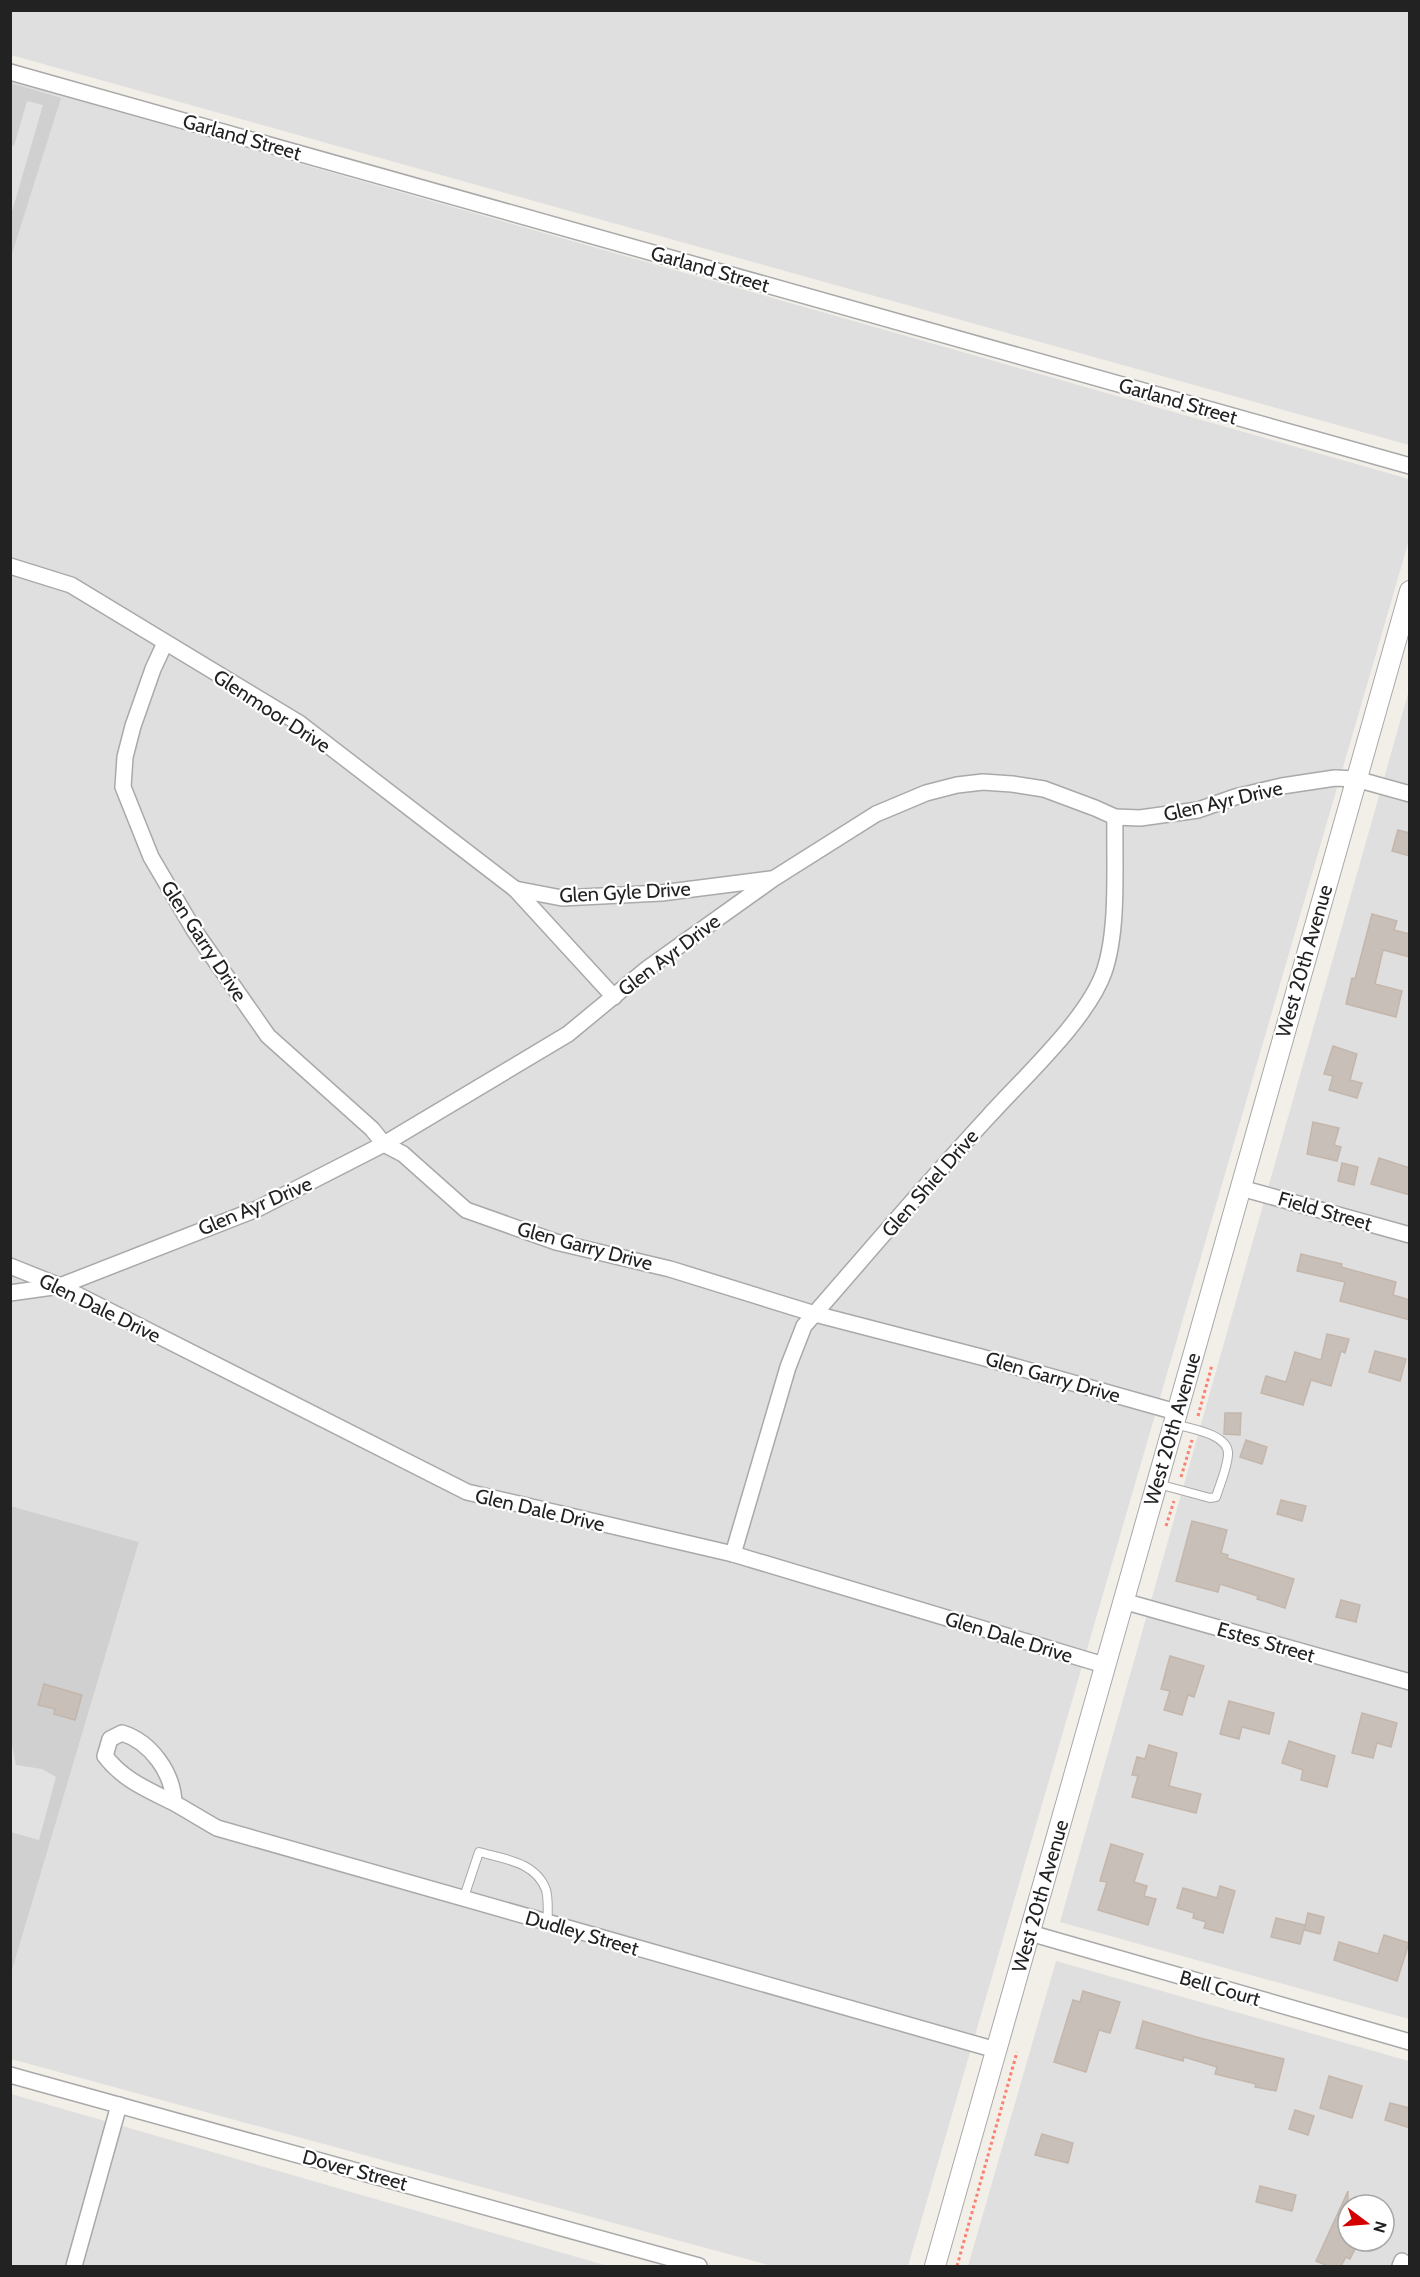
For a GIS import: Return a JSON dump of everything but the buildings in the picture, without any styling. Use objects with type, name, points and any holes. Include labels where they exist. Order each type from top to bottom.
[{"type":"street","name":"Garland Street","points":[[10,72],[1410,466]]},
{"type":"street","name":"Glenmoor Drive","points":[[10,566],[71,585],[299,723],[515,889]]},
{"type":"street","name":"West 20th Avenue","points":[[935,2266],[1410,591]]},
{"type":"street","name":"Glen Garry Drive","points":[[165,643],[153,669],[133,726],[125,757],[123,787],[151,857],[194,930],[268,1036],[372,1129],[384,1144],[402,1154],[466,1210],[556,1242],[670,1269],[815,1314],[981,1357],[1175,1418]]},
{"type":"street","name":"Glen Ayr Drive","points":[[10,1293],[60,1286],[257,1209],[384,1144],[568,1034],[648,968],[773,879],[876,814],[926,792],[983,782],[1044,789],[1095,807],[1115,817],[1140,818],[1198,810],[1282,786],[1335,778],[1356,779],[1410,794]]},
{"type":"street","name":"Glen Shiel Drive","points":[[733,1554],[788,1367],[804,1326],[1060,1038],[1094,994],[1104,972],[1111,940],[1115,817]]},
{"type":"street","name":"Glen Gyle Drive","points":[[515,889],[561,898],[661,893],[773,879]]},
{"type":"street","name":"Glen Gyle Drive","points":[[515,889],[614,997]]},
{"type":"street","name":"Field Street","points":[[1240,1188],[1410,1235]]},
{"type":"street","name":"Glen Dale Drive","points":[[10,1266],[60,1286],[466,1492],[733,1554],[1104,1665]]},
{"type":"street","name":"Estes Street","points":[[1123,1601],[1410,1682]]},
{"type":"street","name":"Dudley Street","points":[[174,1803],[174,1790],[157,1756],[132,1736],[122,1733],[110,1739],[105,1756],[115,1769],[152,1794],[174,1803],[217,1828],[463,1900],[996,2050]]},
{"type":"street","name":"Bell Court","points":[[1030,1933],[1410,2042]]},
{"type":"street","name":"Dover Street","points":[[10,2075],[699,2266]]},
{"type":"street","points":[[74,2266],[119,2105]]},
{"type":"lane","points":[[1157,1484],[1210,1498],[1216,1497],[1228,1453],[1224,1443],[1212,1435],[1175,1418]]},
{"type":"lane","points":[[463,1900],[479,1852],[528,1866],[547,1892],[548,1924]]},
{"type":"shaded area","points":[[10,11],[1409,11],[1409,445],[11,55]]},
{"type":"shaded area","points":[[10,81],[1409,479],[1409,540],[908,2266],[772,2266],[11,2059],[11,1974],[139,1542],[11,1506]]},
{"type":"shaded area","points":[[11,83],[61,98],[11,257]]},
{"type":"shaded area","points":[[27,101],[43,105],[11,215],[11,145],[14,146]]},
{"type":"shaded area","points":[[1409,690],[1409,2019],[1060,1922]]},
{"type":"shaded area","points":[[11,1506],[139,1542],[11,1974]]},
{"type":"shaded area","points":[[10,1735],[16,1765],[42,1769],[56,1777],[39,1840],[11,1832]]},
{"type":"shaded area","points":[[1056,1961],[1409,2061],[1409,2266],[968,2266]]},
{"type":"shaded area","points":[[11,2094],[608,2266],[11,2266]]}]
